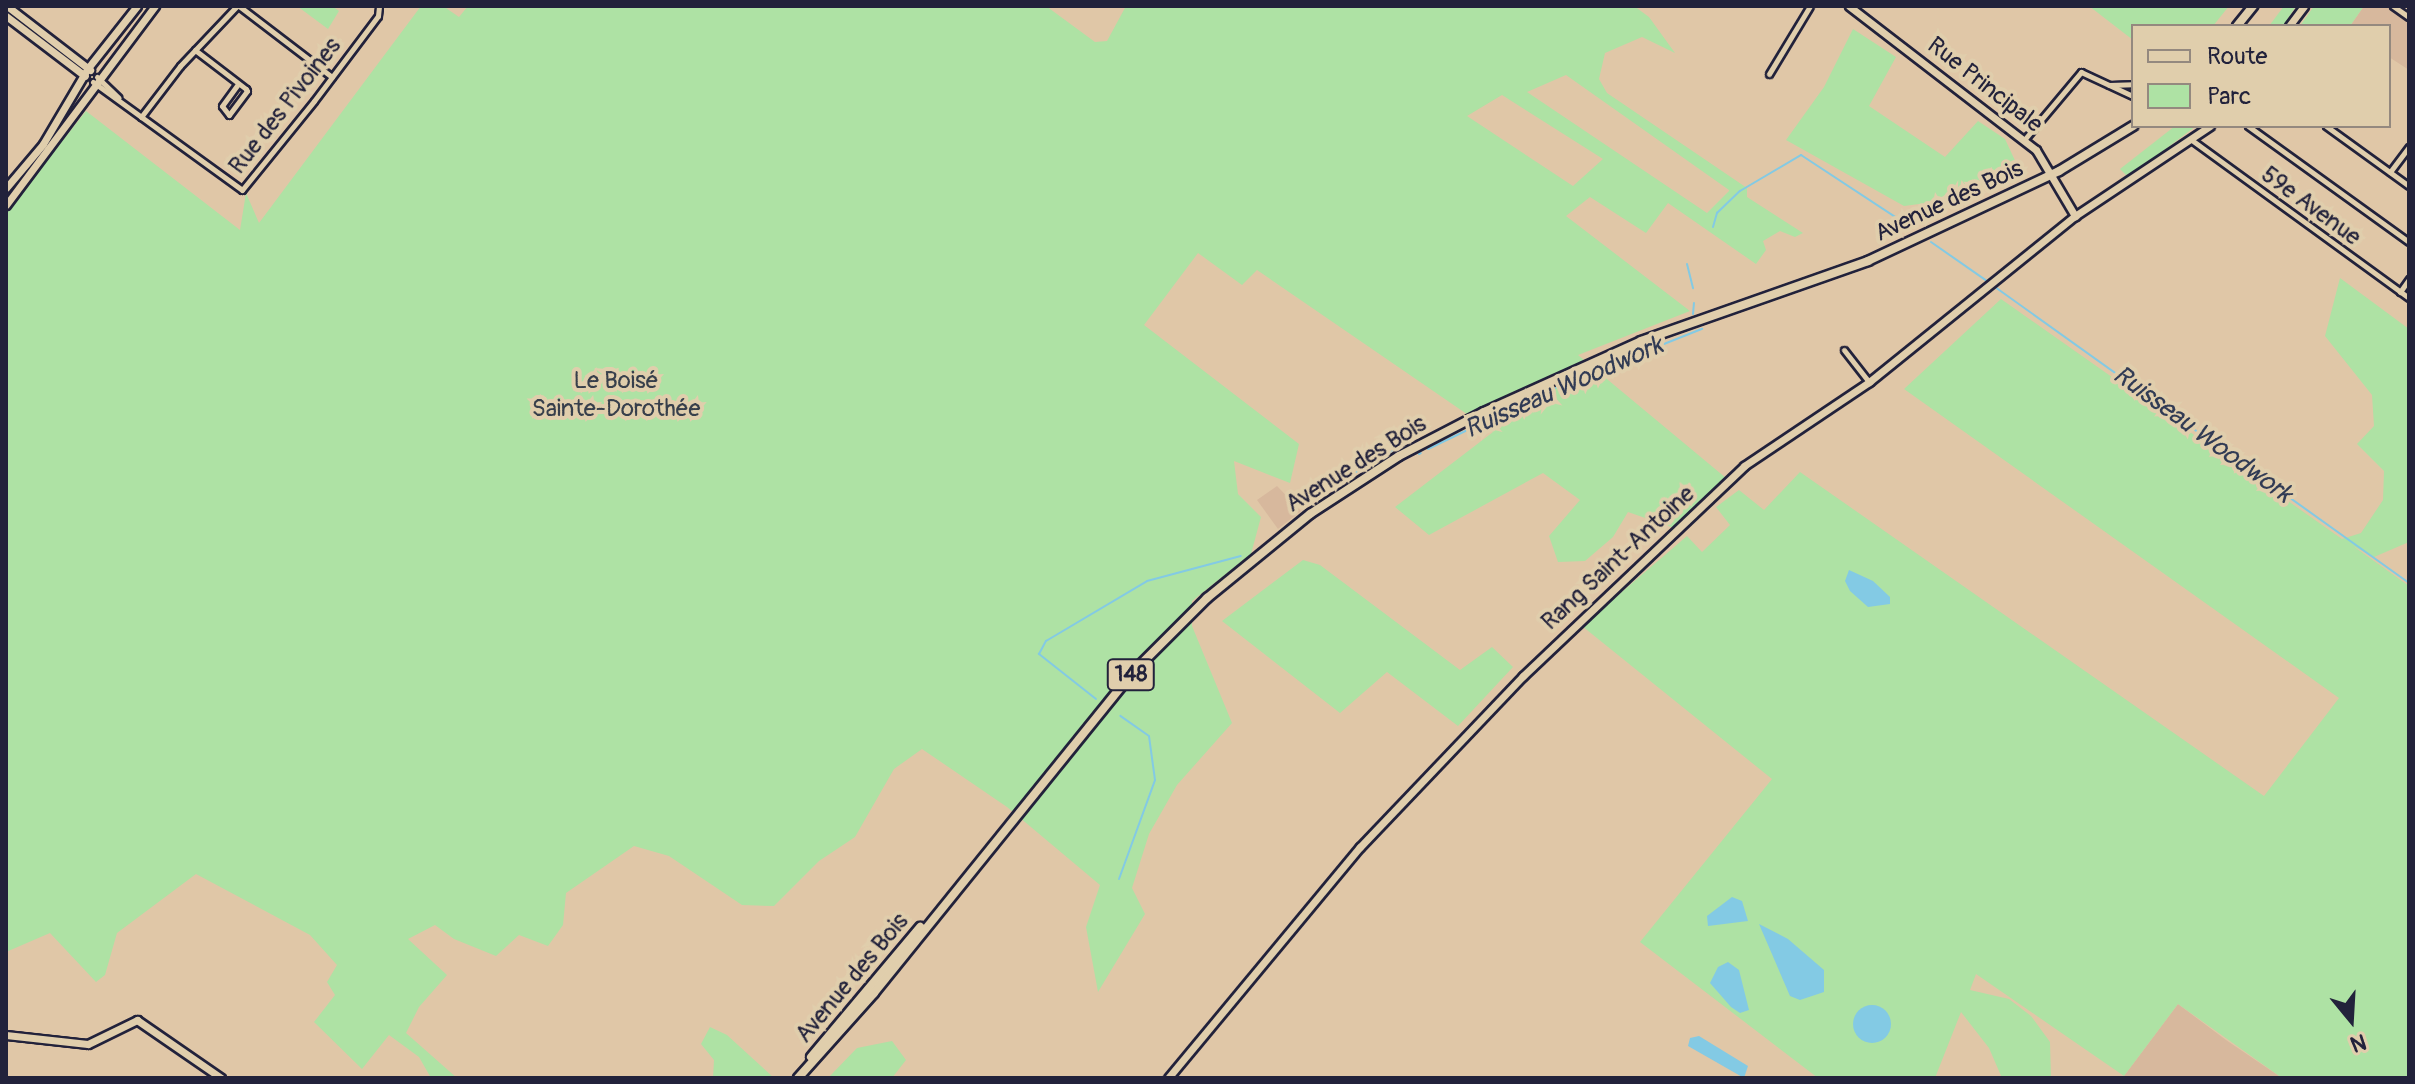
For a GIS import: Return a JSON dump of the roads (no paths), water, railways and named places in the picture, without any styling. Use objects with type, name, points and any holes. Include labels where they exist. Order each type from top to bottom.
[{"type":"main road","points":[[2239,24],[2253,6]]},
{"type":"main road","name":"Avenue des Bois","points":[[797,1078],[880,971],[940,906],[1150,655],[1223,584],[1343,491],[1454,426],[1625,347],[1853,268],[2052,174],[2131,127]]},
{"type":"street","points":[[7,6],[95,80]]},
{"type":"street","points":[[6,188],[46,140],[86,71],[137,6]]},
{"type":"street","points":[[6,205],[46,157],[95,80],[155,6]]},
{"type":"street","points":[[141,117],[195,50],[238,6],[332,77]]},
{"type":"street","name":"Rue des Pivoines","points":[[95,80],[242,190],[378,16],[379,6]]},
{"type":"street","points":[[1769,74],[1810,6]]},
{"type":"street","name":"Rue Principale","points":[[1849,6],[2024,140],[2052,174],[2075,216]]},
{"type":"street","points":[[2290,24],[2304,6]]},
{"type":"street","points":[[2393,6],[2409,17]]},
{"type":"street","points":[[6,16],[86,71]]},
{"type":"street","points":[[195,50],[238,84],[248,95],[229,115],[222,106],[238,84]]},
{"type":"street","points":[[2024,140],[2079,73],[2131,95]]},
{"type":"street","points":[[2108,85],[2131,84]]},
{"type":"street","name":"Rang Saint-Antoine","points":[[1168,1078],[1360,847],[1523,676],[1744,466],[1869,382],[2075,216],[2174,154],[2208,128]]},
{"type":"street","points":[[2251,128],[2409,242]]},
{"type":"street","points":[[2329,128],[2409,186]]},
{"type":"street","name":"59e Avenue","points":[[2193,141],[2409,298]]},
{"type":"street","points":[[2390,172],[2409,147]]},
{"type":"street","points":[[2400,292],[2409,279]]},
{"type":"street","points":[[1844,350],[1869,382]]},
{"type":"street","points":[[6,1035],[92,1043],[137,1020],[221,1078]]},
{"type":"water","points":[[1849,570],[1873,581],[1890,597],[1890,604],[1868,607],[1850,591],[1845,581]]},
{"type":"water","points":[[1732,897],[1742,901],[1748,921],[1708,926],[1707,916]]},
{"type":"water","points":[[1759,924],[1788,939],[1824,970],[1824,992],[1800,1000],[1790,996]]},
{"type":"water","points":[[1728,962],[1739,970],[1749,1010],[1740,1013],[1710,983],[1718,967]]},
{"type":"water","points":[[1872,1005],[1886,1010],[1891,1024],[1886,1038],[1872,1043],[1858,1038],[1853,1024],[1858,1010]]},
{"type":"water","points":[[1699,1036],[1748,1066],[1744,1078],[1688,1046],[1690,1038]]},
{"type":"waterway","name":"Ruisseau Woodwork","points":[[1713,227],[1717,213],[1740,191],[1801,155],[1909,226]]},
{"type":"waterway","name":"Ruisseau Woodwork","points":[[1931,242],[1987,281]]},
{"type":"waterway","name":"Ruisseau Woodwork","points":[[1687,264],[1693,288]]},
{"type":"waterway","name":"Ruisseau Woodwork","points":[[1995,287],[2409,583]]},
{"type":"waterway","name":"Ruisseau Woodwork","points":[[1693,314],[1694,303]]},
{"type":"waterway","name":"Ruisseau Woodwork","points":[[1428,449],[1561,385],[1702,329]]},
{"type":"waterway","name":"Ruisseau Woodwork","points":[[1356,472],[1405,443]]},
{"type":"waterway","name":"Ruisseau Woodwork","points":[[1096,699],[1039,654],[1046,641],[1147,581],[1241,556]]},
{"type":"waterway","name":"Ruisseau Woodwork","points":[[1119,879],[1155,780],[1149,736],[1120,716]]},
{"type":"park label","name":"Le Boisé Sainte-Dorothée","points":[[616,395]]}]
